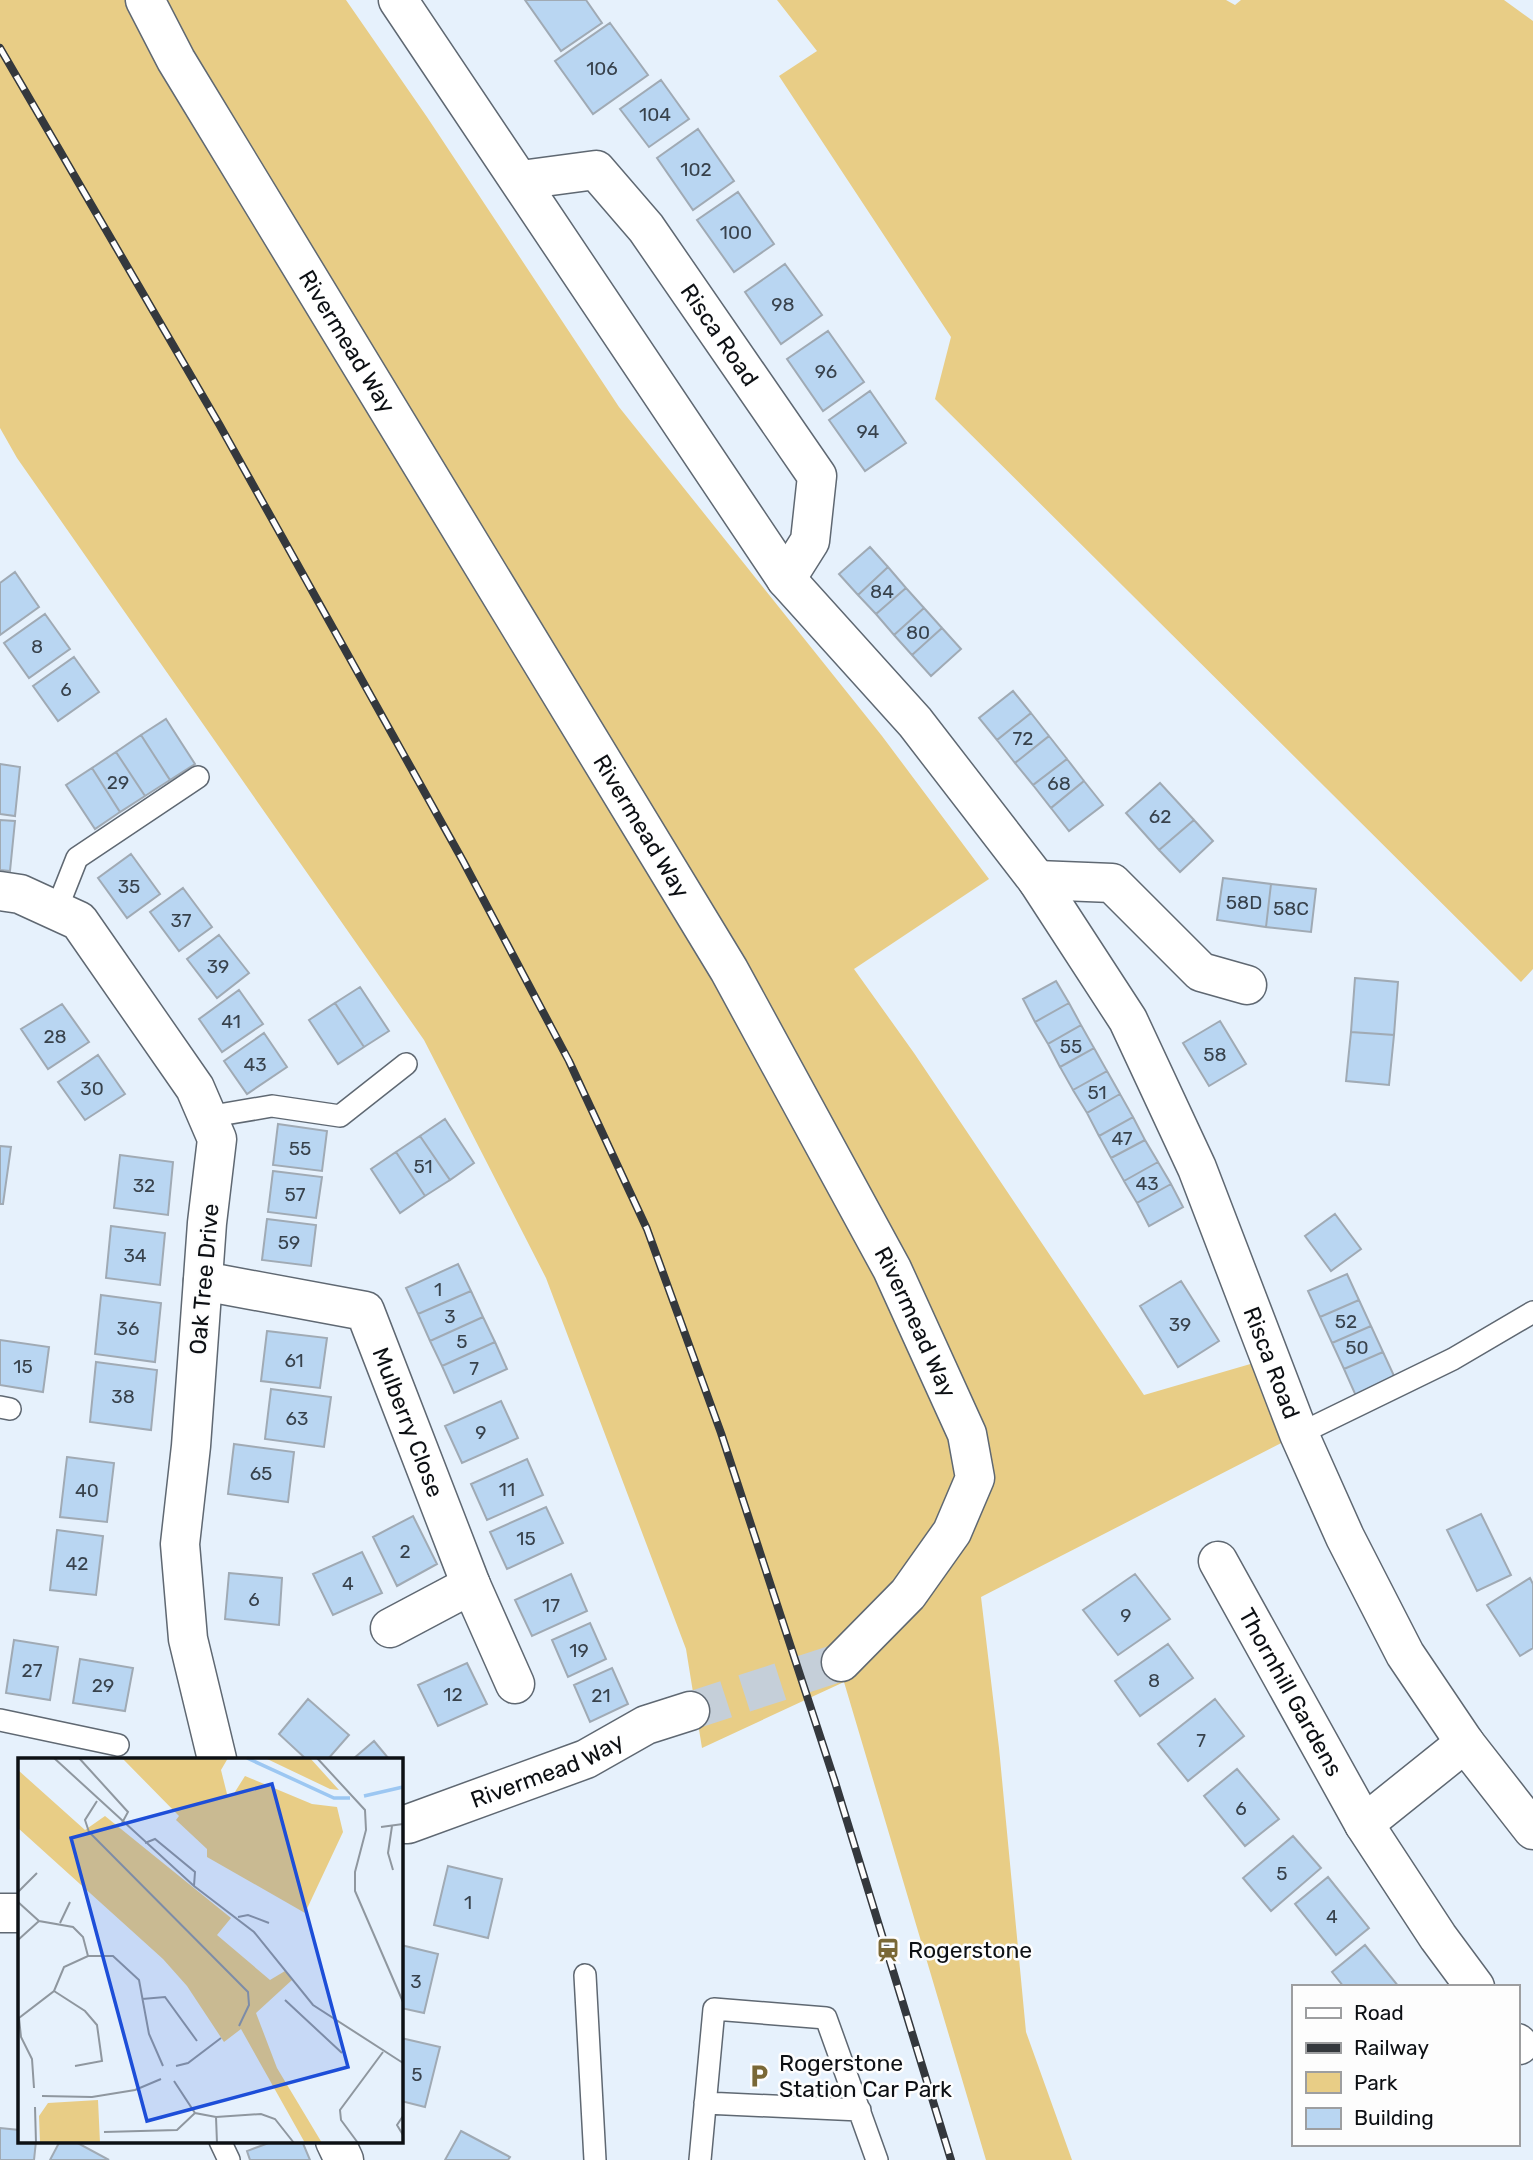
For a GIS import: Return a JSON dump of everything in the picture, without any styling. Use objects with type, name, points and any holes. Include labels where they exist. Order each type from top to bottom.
[{"type":"street","name":"Rivermead Way","points":[[145,0],[176,60],[729,970],[892,1269],[967,1434],[975,1478],[952,1532],[908,1594],[841,1662]]},
{"type":"street","name":"Risca Road","points":[[398,0],[786,579],[915,722],[1037,880],[1128,1020],[1197,1168],[1299,1434],[1345,1537],[1405,1654],[1465,1743],[1533,1830]]},
{"type":"street","name":"Risca Road","points":[[521,180],[596,170],[646,228],[817,476],[810,541],[786,579]]},
{"type":"street","points":[[1037,880],[1112,883],[1201,972],[1247,985]]},
{"type":"street","name":"Oak Tree Drive","points":[[0,891],[20,894],[79,921],[195,1088],[217,1139],[180,1544],[188,1639],[217,1758]]},
{"type":"street","name":"Mulberry Close","points":[[203,1281],[365,1311],[471,1585],[515,1684]]},
{"type":"street","name":"Thornhill Gardens","points":[[1218,1561],[1364,1824],[1438,1937],[1474,1985]]},
{"type":"street","points":[[390,1628],[471,1585]]},
{"type":"street","name":"Rivermead Way","points":[[402,1824],[420,1820],[575,1763],[646,1725],[691,1711]]},
{"type":"street","points":[[1364,1824],[1465,1743]]},
{"type":"street","points":[[0,1913],[18,1913]]},
{"type":"street","points":[[335,2142],[344,2160]]},
{"type":"lane","points":[[56,911],[77,858],[198,777]]},
{"type":"lane","points":[[207,1117],[272,1106],[340,1116],[406,1064]]},
{"type":"lane","points":[[1299,1434],[1453,1359],[1533,1312]]},
{"type":"lane","points":[[0,1720],[118,1745]]},
{"type":"lane","points":[[585,1975],[595,2160]]},
{"type":"lane","points":[[700,2160],[713,2009],[826,2018],[877,2160]]},
{"type":"lane","points":[[705,2103],[860,2110]]},
{"type":"lane","points":[[220,2142],[229,2160]]},
{"type":"green space","points":[[0,0],[346,0],[619,407],[882,736],[989,879],[854,969],[914,1053],[1144,1395],[1271,1358],[1299,1434],[981,1597],[999,1748],[1026,2032],[1072,2160],[986,2160],[844,1682],[702,1748],[686,1649],[546,1278],[424,1040],[17,458],[0,428]]},
{"type":"green space","points":[[777,0],[1226,0],[1235,5],[1241,0],[1504,0],[1533,21],[1533,969],[1521,982],[935,399],[951,337],[779,76],[817,51]]},
{"type":"building","points":[[525,0],[586,0],[602,23],[561,51]]},
{"type":"building","points":[[610,23],[648,75],[593,114],[555,61]]},
{"type":"building","points":[[661,80],[689,119],[649,147],[620,109]]},
{"type":"building","points":[[698,129],[734,181],[693,210],[657,158]]},
{"type":"building","points":[[738,192],[774,244],[734,272],[697,220]]},
{"type":"building","points":[[785,264],[822,315],[781,344],[745,292]]},
{"type":"building","points":[[828,331],[864,382],[823,411],[787,359]]},
{"type":"building","points":[[870,391],[906,443],[865,471],[829,420]]},
{"type":"building","points":[[870,547],[888,567],[858,595],[839,574]]},
{"type":"building","points":[[888,567],[906,588],[876,614],[858,595]]},
{"type":"building","points":[[15,572],[39,607],[0,635],[0,583]]},
{"type":"building","points":[[906,588],[924,608],[894,635],[876,614]]},
{"type":"building","points":[[924,608],[942,628],[912,655],[894,635]]},
{"type":"building","points":[[45,614],[70,649],[29,678],[4,643]]},
{"type":"building","points":[[942,628],[961,649],[931,676],[912,655]]},
{"type":"building","points":[[74,657],[99,692],[58,721],[33,686]]},
{"type":"building","points":[[1013,691],[1031,713],[997,740],[979,718]]},
{"type":"building","points":[[1031,713],[1049,736],[1015,763],[997,740]]},
{"type":"building","points":[[166,719],[195,764],[170,780],[141,735]]},
{"type":"building","points":[[141,735],[170,780],[145,796],[116,752]]},
{"type":"building","points":[[1049,736],[1067,759],[1033,785],[1015,763]]},
{"type":"building","points":[[116,752],[145,796],[120,812],[92,768]]},
{"type":"building","points":[[1067,759],[1084,781],[1051,808],[1033,785]]},
{"type":"building","points":[[0,764],[20,767],[15,816],[0,814]]},
{"type":"building","points":[[92,768],[120,812],[95,829],[66,785]]},
{"type":"building","points":[[1084,781],[1103,805],[1069,831],[1051,808]]},
{"type":"building","points":[[1160,783],[1194,820],[1159,850],[1126,813]]},
{"type":"building","points":[[0,820],[15,821],[10,871],[0,870]]},
{"type":"building","points":[[1194,820],[1213,841],[1180,872],[1159,850]]},
{"type":"building","points":[[131,854],[160,894],[127,918],[98,878]]},
{"type":"building","points":[[1223,878],[1271,884],[1266,927],[1217,920]]},
{"type":"building","points":[[1271,884],[1316,889],[1311,932],[1266,927]]},
{"type":"building","points":[[183,888],[212,927],[179,951],[150,912]]},
{"type":"building","points":[[219,935],[249,973],[217,998],[187,959]]},
{"type":"building","points":[[1355,978],[1398,982],[1394,1035],[1351,1032]]},
{"type":"building","points":[[1056,981],[1069,1003],[1035,1022],[1023,999]]},
{"type":"building","points":[[360,987],[389,1031],[364,1047],[335,1003]]},
{"type":"building","points":[[239,990],[263,1024],[222,1052],[199,1019]]},
{"type":"building","points":[[335,1003],[364,1047],[338,1064],[309,1020]]},
{"type":"building","points":[[1069,1003],[1081,1025],[1048,1044],[1035,1022]]},
{"type":"building","points":[[62,1004],[89,1042],[48,1069],[21,1029]]},
{"type":"building","points":[[1220,1021],[1246,1064],[1209,1086],[1183,1043]]},
{"type":"building","points":[[1081,1025],[1094,1048],[1060,1067],[1048,1044]]},
{"type":"building","points":[[1351,1032],[1394,1035],[1389,1085],[1346,1081]]},
{"type":"building","points":[[264,1033],[287,1067],[247,1094],[224,1061]]},
{"type":"building","points":[[1094,1048],[1107,1071],[1073,1090],[1060,1067]]},
{"type":"building","points":[[98,1055],[125,1094],[85,1120],[58,1082]]},
{"type":"building","points":[[1107,1071],[1120,1094],[1087,1113],[1073,1090]]},
{"type":"building","points":[[1120,1094],[1133,1117],[1099,1136],[1087,1113]]},
{"type":"building","points":[[1133,1117],[1145,1140],[1111,1158],[1099,1136]]},
{"type":"building","points":[[445,1119],[474,1163],[450,1180],[420,1136]]},
{"type":"building","points":[[278,1124],[327,1131],[322,1171],[273,1165]]},
{"type":"building","points":[[420,1136],[450,1180],[425,1196],[396,1152]]},
{"type":"building","points":[[1145,1140],[1158,1162],[1124,1181],[1111,1158]]},
{"type":"building","points":[[0,1146],[11,1147],[3,1204],[0,1204]]},
{"type":"building","points":[[396,1152],[425,1196],[400,1213],[371,1169]]},
{"type":"building","points":[[120,1155],[173,1162],[168,1215],[114,1208]]},
{"type":"building","points":[[1158,1162],[1171,1184],[1137,1203],[1124,1181]]},
{"type":"building","points":[[273,1171],[322,1177],[316,1218],[268,1212]]},
{"type":"building","points":[[1171,1184],[1183,1207],[1149,1226],[1137,1203]]},
{"type":"building","points":[[1335,1214],[1361,1249],[1331,1271],[1305,1236]]},
{"type":"building","points":[[267,1219],[316,1225],[311,1266],[262,1260]]},
{"type":"building","points":[[111,1226],[165,1233],[160,1285],[106,1278]]},
{"type":"building","points":[[458,1264],[471,1291],[418,1314],[406,1288]]},
{"type":"building","points":[[1347,1274],[1359,1300],[1320,1317],[1308,1291]]},
{"type":"building","points":[[1181,1281],[1219,1341],[1178,1367],[1140,1306]]},
{"type":"building","points":[[471,1291],[483,1317],[430,1341],[418,1314]]},
{"type":"building","points":[[101,1295],[161,1303],[155,1362],[95,1354]]},
{"type":"building","points":[[1359,1300],[1371,1326],[1332,1343],[1320,1317]]},
{"type":"building","points":[[483,1317],[495,1342],[442,1366],[430,1341]]},
{"type":"building","points":[[1371,1326],[1383,1352],[1344,1369],[1332,1343]]},
{"type":"building","points":[[267,1331],[327,1338],[320,1388],[261,1381]]},
{"type":"building","points":[[0,1340],[49,1347],[43,1392],[0,1385]]},
{"type":"building","points":[[495,1342],[507,1369],[454,1393],[442,1366]]},
{"type":"building","points":[[1383,1352],[1395,1378],[1356,1396],[1344,1369]]},
{"type":"building","points":[[96,1362],[157,1370],[151,1430],[90,1422]]},
{"type":"building","points":[[271,1389],[331,1397],[324,1447],[265,1439]]},
{"type":"building","points":[[501,1401],[518,1438],[462,1463],[445,1426]]},
{"type":"building","points":[[234,1444],[294,1452],[288,1502],[228,1494]]},
{"type":"building","points":[[67,1457],[114,1463],[107,1522],[60,1517]]},
{"type":"building","points":[[527,1459],[543,1495],[487,1520],[471,1484]]},
{"type":"building","points":[[546,1507],[563,1543],[507,1569],[490,1532]]},
{"type":"building","points":[[1481,1514],[1511,1575],[1477,1591],[1447,1530]]},
{"type":"building","points":[[413,1516],[437,1564],[397,1586],[373,1537]]},
{"type":"building","points":[[57,1530],[103,1536],[96,1595],[50,1590]]},
{"type":"building","points":[[362,1552],[382,1593],[333,1615],[313,1574]]},
{"type":"building","points":[[229,1573],[282,1578],[279,1625],[225,1619]]},
{"type":"building","points":[[571,1574],[587,1611],[532,1636],[515,1600]]},
{"type":"building","points":[[1135,1574],[1170,1619],[1118,1655],[1083,1610]]},
{"type":"building","points":[[1530,1578],[1533,1584],[1533,1648],[1520,1656],[1487,1605]]},
{"type":"building","points":[[590,1623],[606,1659],[568,1677],[552,1640]]},
{"type":"building","points":[[14,1640],[58,1647],[50,1700],[6,1693]]},
{"type":"building","points":[[1168,1644],[1193,1678],[1140,1716],[1115,1681]]},
{"type":"building","points":[[80,1659],[133,1668],[125,1711],[73,1703]]},
{"type":"building","points":[[467,1663],[487,1704],[438,1726],[418,1685]]},
{"type":"building","points":[[612,1668],[628,1704],[590,1722],[574,1685]]},
{"type":"building","points":[[308,1699],[349,1735],[329,1758],[305,1758],[279,1734]]},
{"type":"building","points":[[1215,1699],[1244,1736],[1188,1781],[1158,1744]]},
{"type":"building","points":[[374,1741],[388,1758],[354,1758]]},
{"type":"building","points":[[1237,1769],[1279,1819],[1245,1846],[1204,1796]]},
{"type":"building","points":[[1293,1836],[1321,1868],[1271,1911],[1243,1878]]},
{"type":"building","points":[[448,1866],[502,1879],[488,1938],[434,1925]]},
{"type":"building","points":[[1328,1877],[1369,1928],[1336,1955],[1295,1904]]},
{"type":"building","points":[[402,1945],[438,1954],[424,2013],[402,2008]]},
{"type":"building","points":[[1365,1945],[1397,1985],[1342,1985],[1332,1972]]},
{"type":"building","points":[[402,2038],[440,2047],[425,2107],[402,2101]]},
{"type":"building","points":[[0,2128],[18,2130],[18,2142],[36,2142],[34,2160],[0,2160]]},
{"type":"building","points":[[461,2131],[510,2157],[508,2160],[445,2160]]},
{"type":"building","points":[[59,2142],[76,2142],[109,2160],[50,2160]]},
{"type":"building","points":[[271,2142],[302,2142],[310,2160],[250,2160],[247,2151]]},
{"type":"tunnel","points":[[690,1711],[841,1662]]},
{"type":"railway","points":[[0,48],[219,424],[463,861],[569,1061],[647,1229],[721,1433],[835,1782],[951,2160]]},
{"type":"place","name":"Rogerstone","points":[[888,1950]]},
{"type":"place","name":"Rogerstone Station Car Park","points":[[759,2076]]}]
